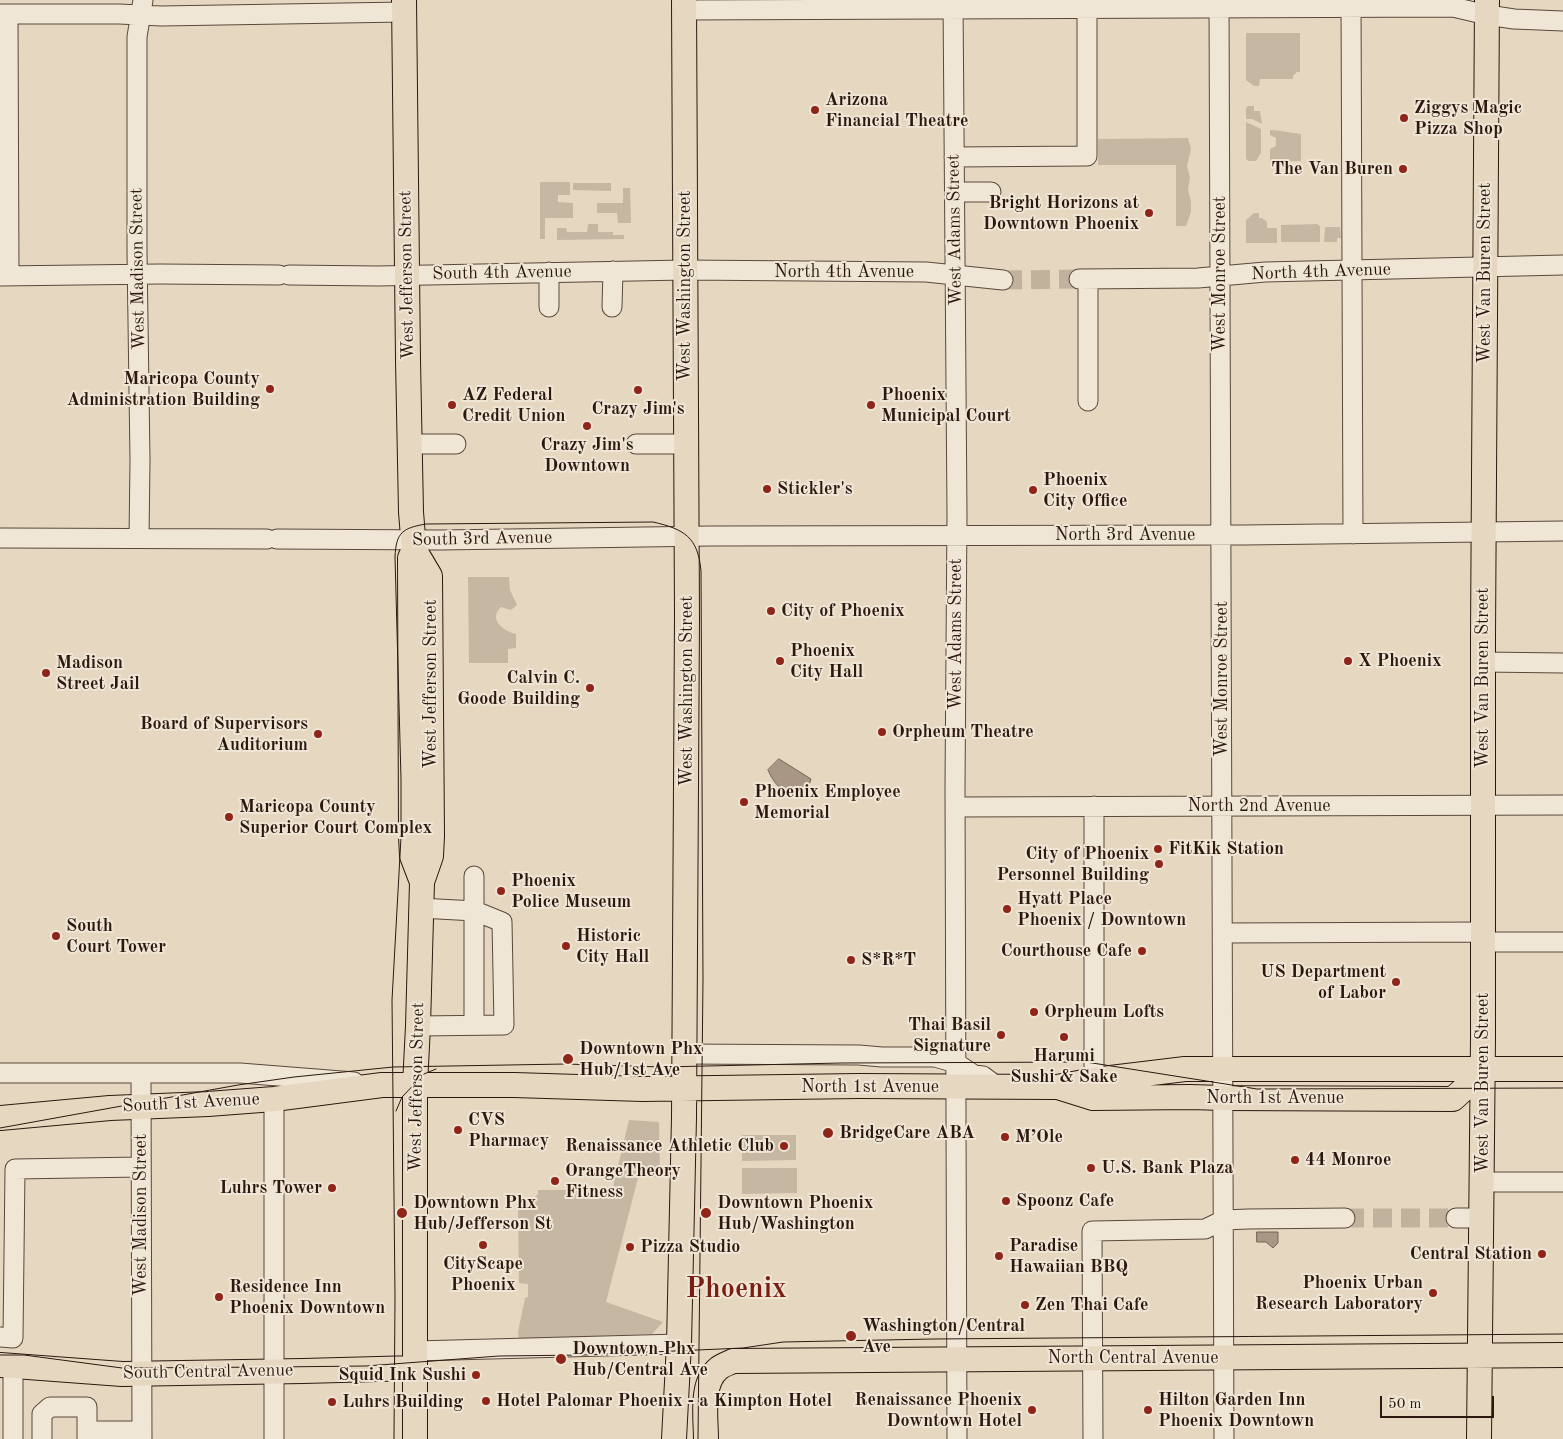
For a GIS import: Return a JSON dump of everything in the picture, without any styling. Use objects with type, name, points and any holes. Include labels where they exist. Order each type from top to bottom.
[{"type":"main road","name":"West Washington Street","points":[[674,1439],[679,1344],[684,1088],[687,537],[684,5]]},
{"type":"main road","name":"West Jefferson Street","points":[[404,6],[413,544],[410,558],[409,623],[411,836],[412,856],[422,882],[415,1085],[415,1439]]},
{"type":"main road","name":"West Van Buren Street","points":[[1479,1439],[1483,1069],[1483,531],[1487,8]]},
{"type":"main road","name":"North 1st Avenue","points":[[684,1088],[859,1086],[1057,1087],[1094,1080],[1185,1069],[1223,1068],[1563,1069]]},
{"type":"main road","name":"North 1st Avenue","points":[[1057,1087],[1093,1098],[1453,1099],[1483,1069]]},
{"type":"main road","name":"South 1st Avenue","points":[[0,1118],[141,1106],[208,1104],[274,1099],[382,1084],[514,1085],[635,1089],[684,1088]]},
{"type":"main road","name":"North Central Avenue","points":[[706,1439],[706,1397],[709,1380],[721,1366],[733,1361],[1563,1355]]},
{"type":"main road","name":"South Central Avenue","points":[[6,1374],[122,1374],[142,1364],[274,1367],[415,1359]]},
{"type":"street","name":"West Adams Street","points":[[953,4],[957,535],[955,807],[957,1439]]},
{"type":"street","points":[[954,157],[1087,156],[1087,4]]},
{"type":"street","name":"West Monroe Street","points":[[1219,4],[1224,1439]]},
{"type":"street","points":[[1351,4],[1353,534]]},
{"type":"street","points":[[684,5],[1351,4],[1487,8],[1514,20],[1563,21]]},
{"type":"street","points":[[4,276],[4,14],[142,8],[404,6]]},
{"type":"street","name":"West Madison Street","points":[[139,538],[136,38],[142,8]]},
{"type":"street","points":[[955,192],[991,192]]},
{"type":"street","name":"North 4th Avenue","points":[[1088,402],[1083,279],[1220,277],[1265,272],[1563,265]]},
{"type":"street","name":"North 4th Avenue","points":[[685,270],[926,272],[1003,280]]},
{"type":"street","name":"South 4th Avenue","points":[[4,276],[138,274],[407,275],[685,270]]},
{"type":"street","points":[[612,307],[613,271]]},
{"type":"street","points":[[543,272],[543,307]]},
{"type":"street","points":[[410,444],[456,444]]},
{"type":"street","points":[[636,444],[686,444]]},
{"type":"street","name":"North 3rd Avenue","points":[[687,537],[1221,535],[1563,531]]},
{"type":"street","name":"South 3rd Avenue","points":[[0,538],[272,539],[413,544],[687,537]]},
{"type":"street","points":[[1483,662],[1563,662]]},
{"type":"street","name":"North 2nd Avenue","points":[[955,807],[1563,805]]},
{"type":"street","points":[[1094,806],[1094,1080]]},
{"type":"street","points":[[474,876],[474,1025]]},
{"type":"street","points":[[418,1026],[504,1024],[502,922],[474,911],[420,908]]},
{"type":"street","points":[[1223,933],[1483,937],[1563,942]]},
{"type":"street","points":[[684,1054],[935,1057],[956,1062],[974,1075],[983,1076],[996,1086]]},
{"type":"street","name":"South 1st Avenue","points":[[0,1073],[240,1073],[382,1084]]},
{"type":"street","name":"West Madison Street","points":[[141,1074],[142,1435]]},
{"type":"street","points":[[274,1099],[274,1439]]},
{"type":"street","points":[[0,1337],[13,1338],[15,1170],[141,1167]]},
{"type":"street","points":[[1482,1182],[1563,1182]]},
{"type":"street","points":[[1092,1439],[1092,1230],[1205,1229],[1224,1220],[1345,1218]]},
{"type":"street","points":[[1456,1218],[1481,1218]]},
{"type":"street","points":[[415,1359],[450,1350],[679,1344]]},
{"type":"street","points":[[6,1374],[13,1439]]},
{"type":"street","points":[[42,1439],[42,1414],[50,1407],[87,1407],[87,1435],[142,1435]]},
{"type":"shaded area","points":[[1246,33],[1300,33],[1300,72],[1293,76],[1293,79],[1260,79],[1259,86],[1254,86],[1246,80]]},
{"type":"shaded area","points":[[1254,106],[1254,111],[1260,111],[1262,124],[1252,119],[1246,119],[1246,108]]},
{"type":"shaded area","points":[[1246,122],[1261,129],[1261,153],[1256,161],[1246,159]]},
{"type":"shaded area","points":[[1270,130],[1301,134],[1301,161],[1270,162],[1270,149],[1276,146],[1276,138],[1270,135]]},
{"type":"shaded area","points":[[1188,138],[1191,149],[1187,166],[1190,177],[1188,190],[1191,212],[1186,226],[1176,226],[1176,165],[1098,165],[1098,139]]},
{"type":"shaded area","points":[[540,182],[570,182],[570,195],[558,195],[558,202],[573,203],[573,218],[545,218],[545,239],[540,239]]},
{"type":"shaded area","points":[[573,183],[611,183],[611,191],[573,190]]},
{"type":"shaded area","points":[[623,188],[630,188],[631,223],[618,223],[617,213],[597,213],[597,203],[623,203]]},
{"type":"shaded area","points":[[1254,213],[1259,213],[1259,218],[1267,222],[1267,228],[1277,228],[1277,243],[1246,243],[1246,220]]},
{"type":"shaded area","points":[[588,224],[598,224],[598,232],[613,232],[613,235],[624,235],[624,239],[557,240],[557,228],[566,228],[567,232],[587,232]]},
{"type":"shaded area","points":[[1317,224],[1320,226],[1320,242],[1281,242],[1281,225]]},
{"type":"shaded area","points":[[1325,227],[1340,227],[1341,238],[1337,238],[1337,242],[1324,242]]},
{"type":"shaded area","points":[[468,577],[509,577],[510,590],[517,605],[511,610],[501,607],[497,611],[496,616],[502,627],[516,634],[516,648],[508,649],[508,663],[469,663]]},
{"type":"shaded area","points":[[779,759],[811,779],[807,791],[794,794],[789,793],[775,782],[768,770]]},
{"type":"shaded area","points":[[629,1120],[659,1122],[660,1177],[638,1178],[606,1302],[663,1322],[652,1334],[573,1337],[519,1344],[518,1332],[525,1298],[528,1297],[528,1284],[519,1283],[518,1206],[525,1206],[538,1194],[538,1190],[583,1190],[613,1187]]},
{"type":"shaded area","points":[[742,1135],[796,1135],[796,1160],[742,1161]]},
{"type":"shaded area","points":[[742,1168],[797,1168],[797,1193],[742,1194]]},
{"type":"shaded area","points":[[1257,1232],[1278,1232],[1278,1243],[1273,1248],[1266,1242],[1257,1242]]},
{"type":"tunnel","points":[[1003,280],[1079,279]]},
{"type":"tunnel","points":[[1345,1218],[1456,1218]]},
{"type":"tram line","points":[[394,1439],[395,1297],[392,1000],[401,837],[395,557],[397,542],[406,530],[426,524],[653,522],[673,528],[688,536],[697,550],[701,571],[703,979],[698,1439]]},
{"type":"tram line","points":[[0,1128],[238,1085],[393,1067],[565,1064],[662,1067],[841,1063],[1086,1062],[1257,1089],[1563,1088]]},
{"type":"tram line","points":[[396,1111],[402,1097],[424,1074],[436,1069]]},
{"type":"tram line","points":[[0,1355],[24,1355],[122,1368],[366,1366],[499,1356],[583,1355],[743,1348],[783,1342],[1563,1334]]},
{"type":"place","name":"Arizona Financial Theatre","points":[[815,110]]},
{"type":"place","name":"Ziggys Magic Pizza Shop","points":[[1404,118]]},
{"type":"place","name":"The Van Buren","points":[[1403,169]]},
{"type":"place","name":"Bright Horizons at Downtown Phoenix","points":[[1149,213]]},
{"type":"place","name":"Maricopa County Administration Building","points":[[270,389]]},
{"type":"place","name":"Crazy Jim's","points":[[638,390]]},
{"type":"place","name":"AZ Federal Credit Union","points":[[452,405]]},
{"type":"place","name":"Phoenix Municipal Court","points":[[871,405]]},
{"type":"place","name":"Crazy Jim's Downtown","points":[[587,426]]},
{"type":"place","name":"Stickler's","points":[[767,489]]},
{"type":"place","name":"Phoenix City Office","points":[[1033,490]]},
{"type":"place","name":"City of Phoenix","points":[[771,611]]},
{"type":"place","name":"Phoenix City Hall","points":[[780,661]]},
{"type":"place","name":"X Phoenix","points":[[1348,661]]},
{"type":"place","name":"Madison Street Jail","points":[[46,673]]},
{"type":"place","name":"Calvin C. Goode Building","points":[[590,688]]},
{"type":"place","name":"Orpheum Theatre","points":[[882,732]]},
{"type":"place","name":"Board of Supervisors Auditorium","points":[[318,734]]},
{"type":"place","name":"Phoenix Employee Memorial","points":[[744,802]]},
{"type":"place","name":"Maricopa County Superior Court Complex","points":[[229,817]]},
{"type":"place","name":"FitKik Station","points":[[1158,849]]},
{"type":"place","name":"City of Phoenix Personnel Building","points":[[1159,864]]},
{"type":"place","name":"Phoenix Police Museum","points":[[501,891]]},
{"type":"place","name":"Hyatt Place Phoenix / Downtown","points":[[1007,909]]},
{"type":"place","name":"South Court Tower","points":[[56,936]]},
{"type":"place","name":"Historic City Hall","points":[[566,946]]},
{"type":"place","name":"Courthouse Cafe","points":[[1142,951]]},
{"type":"place","name":"S*R*T","points":[[851,960]]},
{"type":"place","name":"US Department of Labor","points":[[1396,982]]},
{"type":"place","name":"Orpheum Lofts","points":[[1034,1012]]},
{"type":"place","name":"Thai Basil Signature","points":[[1001,1035]]},
{"type":"place","name":"Harumi Sushi & Sake","points":[[1064,1037]]},
{"type":"place","name":"Downtown Phx Hub/1st Ave","points":[[568,1059]]},
{"type":"place","name":"CVS Pharmacy","points":[[458,1130]]},
{"type":"place","name":"BridgeCare ABA","points":[[828,1133]]},
{"type":"place","name":"M’Ole","points":[[1005,1137]]},
{"type":"place","name":"Renaissance Athletic Club","points":[[784,1146]]},
{"type":"place","name":"44 Monroe","points":[[1295,1160]]},
{"type":"place","name":"U.S. Bank Plaza","points":[[1091,1168]]},
{"type":"place","name":"OrangeTheory Fitness","points":[[555,1181]]},
{"type":"place","name":"Luhrs Tower","points":[[332,1188]]},
{"type":"place","name":"Spoonz Cafe","points":[[1006,1201]]},
{"type":"place","name":"Downtown Phx Hub/Jefferson St","points":[[402,1213]]},
{"type":"place","name":"Downtown Phoenix Hub/Washington","points":[[706,1213]]},
{"type":"place","name":"CityScape Phoenix","points":[[483,1245]]},
{"type":"place","name":"Pizza Studio","points":[[630,1247]]},
{"type":"place","name":"Central Station","points":[[1542,1254]]},
{"type":"place","name":"Paradise Hawaiian BBQ","points":[[999,1256]]},
{"type":"place","name":"Phoenix Urban Research Laboratory","points":[[1433,1293]]},
{"type":"place","name":"Residence Inn Phoenix Downtown","points":[[219,1297]]},
{"type":"place","name":"Zen Thai Cafe","points":[[1025,1305]]},
{"type":"place","name":"Washington/Central Ave","points":[[851,1336]]},
{"type":"place","name":"Downtown Phx Hub/Central Ave","points":[[561,1359]]},
{"type":"place","name":"Squid Ink Sushi","points":[[476,1375]]},
{"type":"place","name":"Hotel Palomar Phoenix - a Kimpton Hotel","points":[[486,1401]]},
{"type":"place","name":"Luhrs Building","points":[[332,1402]]},
{"type":"place","name":"Renaissance Phoenix Downtown Hotel","points":[[1032,1410]]},
{"type":"place","name":"Hilton Garden Inn Phoenix Downtown","points":[[1148,1410]]},
{"type":"district","name":"Phoenix","points":[[736,1290]]}]
